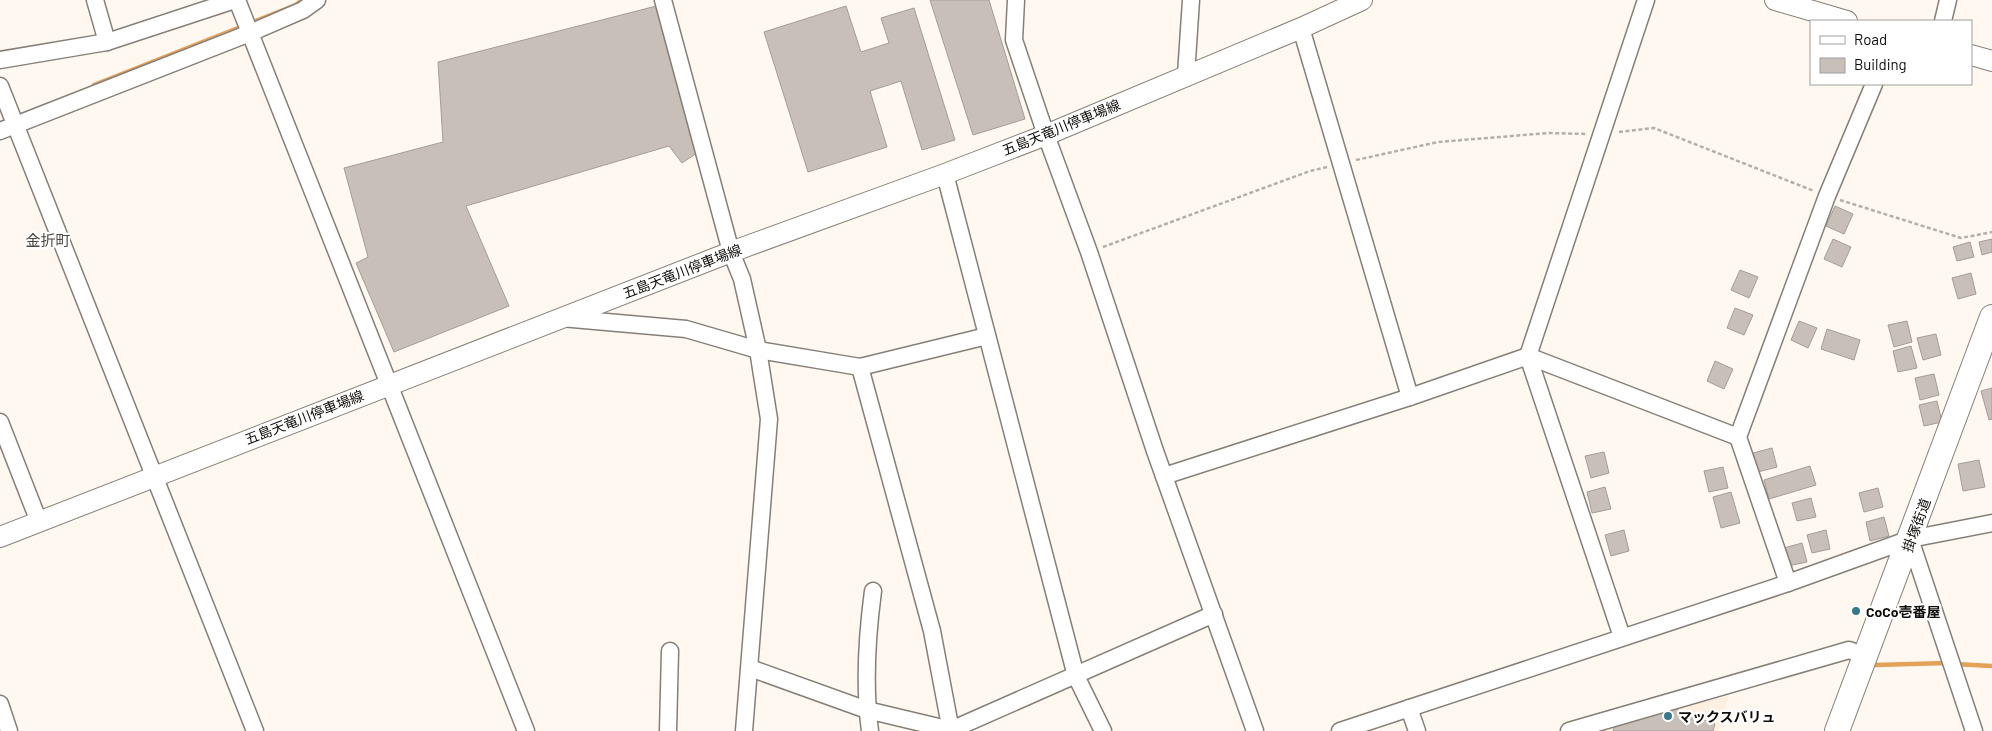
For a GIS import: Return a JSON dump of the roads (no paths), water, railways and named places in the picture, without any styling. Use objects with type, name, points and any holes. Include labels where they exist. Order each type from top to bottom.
[{"type":"highway","name":"掛塚街道","points":[[1837,731],[1992,318]]},
{"type":"main road","points":[[1784,1],[1844,20]]},
{"type":"main road","name":"五島天竜川停車場線","points":[[0,537],[731,252],[1046,135],[1301,28],[1351,2]]},
{"type":"main road","points":[[1972,56],[1992,61]]},
{"type":"street","points":[[95,0],[107,42]]},
{"type":"street","points":[[0,60],[107,42],[236,0],[390,384],[526,731]]},
{"type":"street","points":[[8,128],[250,33],[303,10],[317,0]]},
{"type":"street","points":[[664,0],[731,252],[742,279],[758,350],[768,419],[744,731]]},
{"type":"street","points":[[1016,0],[1014,40],[1046,135],[1089,252],[1164,476],[1256,731]]},
{"type":"street","points":[[1186,75],[1191,0]]},
{"type":"street","points":[[1622,637],[1528,356],[1646,0]]},
{"type":"street","points":[[1943,20],[1948,0]]},
{"type":"street","points":[[1301,28],[1410,398]]},
{"type":"street","points":[[1788,583],[1738,437],[1827,196],[1874,85]]},
{"type":"street","points":[[0,86],[8,128],[154,476],[255,731]]},
{"type":"street","points":[[945,174],[1076,676],[1103,731]]},
{"type":"street","points":[[560,318],[686,329],[758,350],[860,368],[987,336]]},
{"type":"street","points":[[1164,476],[1410,398],[1528,356],[1738,437]]},
{"type":"street","points":[[860,368],[932,631],[951,730]]},
{"type":"street","points":[[0,422],[39,522]]},
{"type":"street","points":[[1340,731],[1788,583],[1910,539],[1992,523]]},
{"type":"street","points":[[1910,539],[1974,731]]},
{"type":"street","points":[[870,731],[867,710],[869,620],[873,591]]},
{"type":"street","points":[[750,668],[867,710],[951,730],[1214,614]]},
{"type":"street","points":[[1569,731],[1849,650],[1865,659]]},
{"type":"street","points":[[668,731],[670,651]]},
{"type":"street","points":[[0,704],[9,731]]},
{"type":"street","points":[[1409,708],[1417,731]]},
{"type":"waterway","points":[[94,85],[296,5],[302,0]]},
{"type":"waterway","points":[[1870,663],[1875,665],[1947,663]]},
{"type":"waterway","points":[[1954,664],[1992,666]]},
{"type":"place","name":"CoCo壱番屋","points":[[1856,611]]},
{"type":"place","name":"マックスバリュ","points":[[1668,716]]},
{"type":"district","name":"金折町","points":[[48,240]]}]
